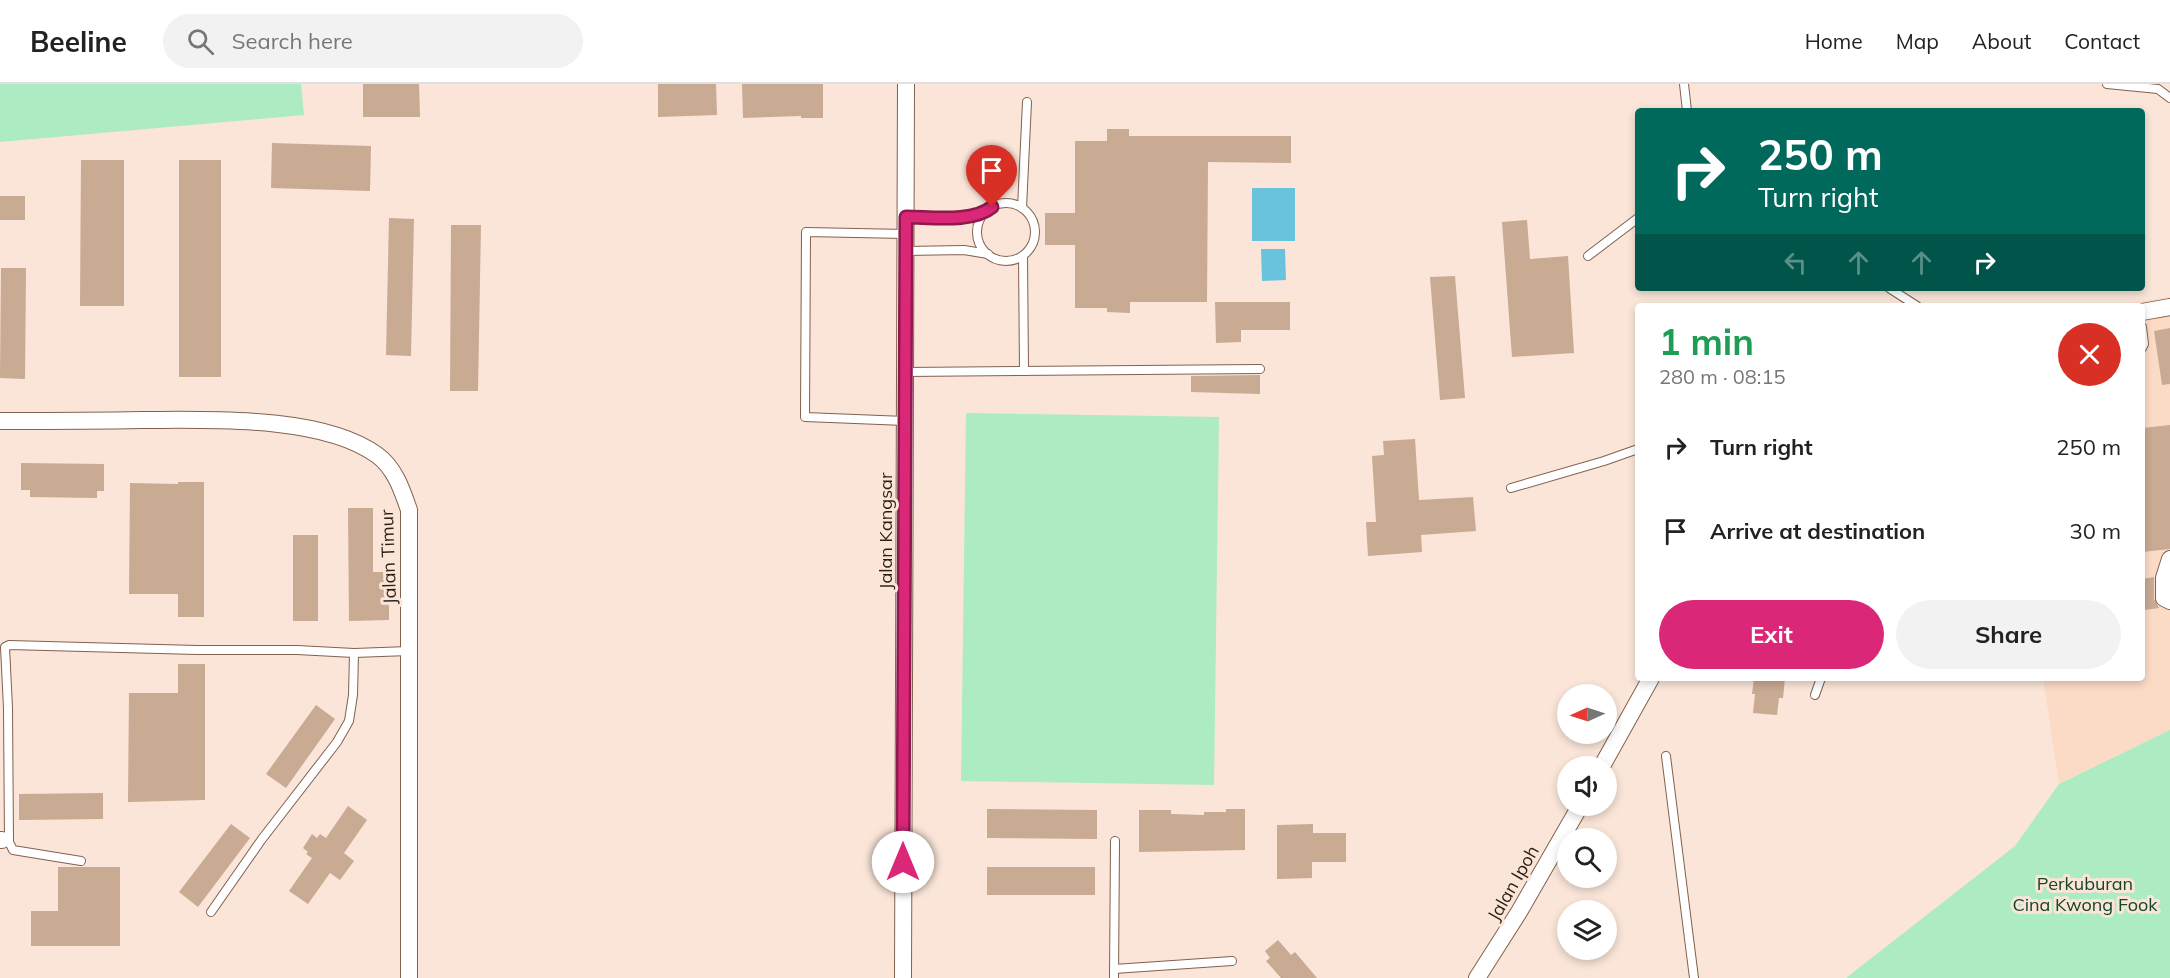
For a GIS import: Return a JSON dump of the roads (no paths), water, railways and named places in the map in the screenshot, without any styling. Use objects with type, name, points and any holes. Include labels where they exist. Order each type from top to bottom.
[{"type":"street","name":"Jalan Kangsar","points":[[903,978],[906,84]]},
{"type":"street","points":[[2145,312],[2170,308]]},
{"type":"street","name":"Jalan Timur","points":[[0,421],[218,420],[309,428],[346,438],[379,456],[399,480],[409,510],[409,978]]},
{"type":"street","points":[[2170,560],[2164,578],[2164,597],[2170,601]]},
{"type":"street","points":[[1608,756],[1650,681]]},
{"type":"street","name":"Jalan Ipoh","points":[[1477,978],[1519,912],[1574,816]]},
{"type":"lane","points":[[1684,84],[1687,108]]},
{"type":"lane","points":[[2107,84],[2158,89],[2170,98]]},
{"type":"lane","points":[[1022,208],[1028,102]]},
{"type":"lane","points":[[905,421],[805,417],[806,232],[906,225],[963,217],[984,213],[1002,203],[1013,203],[1022,208],[1032,218],[1035,231],[1032,245],[1023,256],[1005,261],[988,254],[964,250],[906,251]]},
{"type":"lane","points":[[984,213],[977,230],[978,239],[988,254]]},
{"type":"lane","points":[[1588,256],[1635,220]]},
{"type":"lane","points":[[1023,256],[1024,371]]},
{"type":"lane","points":[[1894,291],[1912,303]]},
{"type":"lane","points":[[905,372],[1260,369]]},
{"type":"lane","points":[[1511,488],[1635,450]]},
{"type":"lane","points":[[81,861],[14,850],[9,842],[5,647],[9,645],[354,653],[409,651]]},
{"type":"lane","points":[[211,912],[262,838],[336,742],[349,721],[353,695],[354,653]]},
{"type":"lane","points":[[1815,695],[1820,681]]},
{"type":"lane","points":[[1666,756],[1694,978]]},
{"type":"lane","points":[[1115,841],[1114,973],[1232,961]]},
{"type":"water","points":[[1252,188],[1295,188],[1295,241],[1252,241]]},
{"type":"water","points":[[1261,249],[1285,249],[1286,280],[1262,281]]},
{"type":"park label","name":"Perkuburan Cina Kwong Fook","points":[[2085,893]]}]
